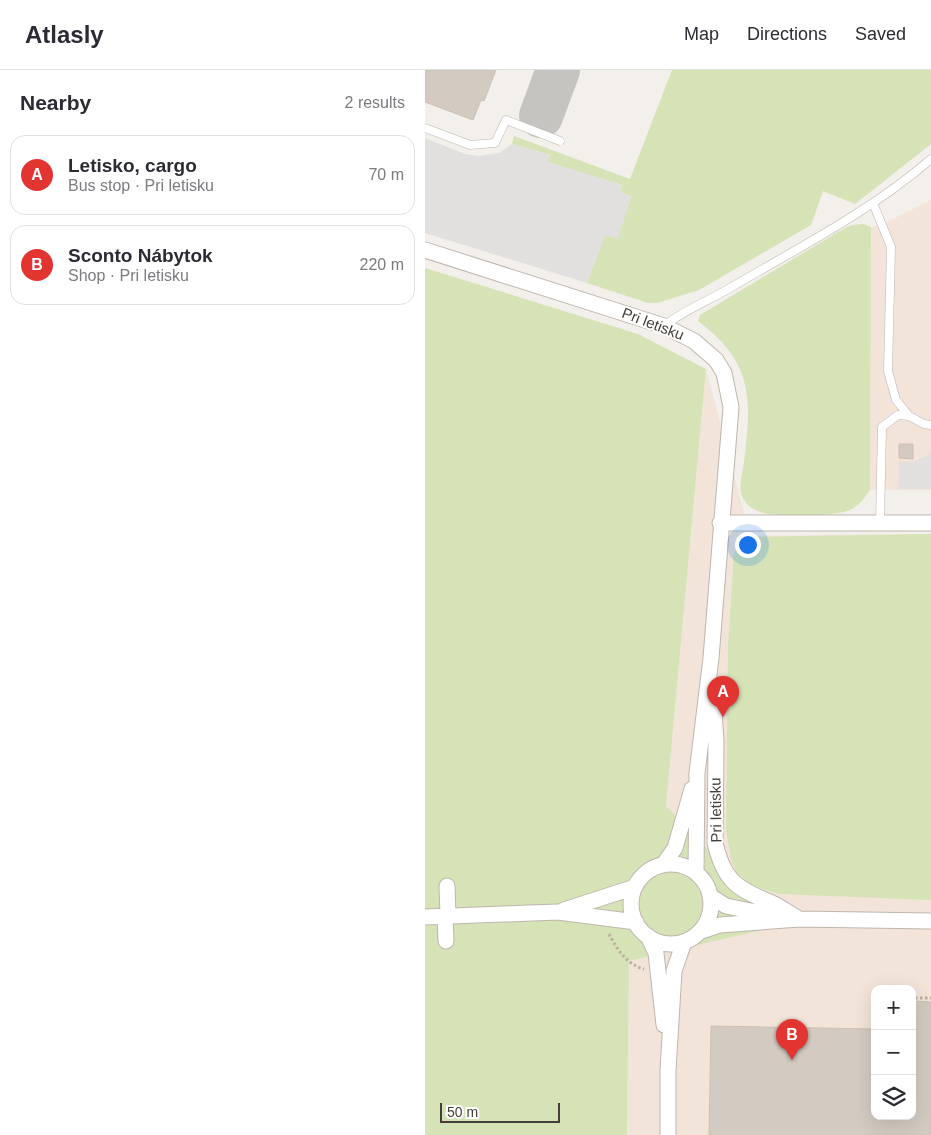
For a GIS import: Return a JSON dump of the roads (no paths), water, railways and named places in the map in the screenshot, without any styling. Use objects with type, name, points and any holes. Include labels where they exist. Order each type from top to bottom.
[{"type":"street","name":"Pri letisku","points":[[425,250],[664,326],[683,334],[706,349],[724,373],[729,390],[731,420],[720,523],[711,658],[697,773],[696,873]]},
{"type":"street","points":[[720,523],[931,523]]},
{"type":"street","name":"Pri letisku","points":[[711,658],[716,741],[715,843],[718,858],[724,872],[733,884],[758,898],[774,904],[799,919]]},
{"type":"street","name":"Pri letisku","points":[[558,912],[635,887],[644,875],[663,865],[675,848],[697,773]]},
{"type":"street","points":[[663,865],[677,865],[696,873],[705,884],[710,896],[708,919],[699,932]]},
{"type":"street","points":[[446,941],[447,886]]},
{"type":"street","points":[[635,887],[631,905],[636,922],[648,936],[656,953],[668,1071]]},
{"type":"street","points":[[710,896],[726,906],[736,909],[799,919]]},
{"type":"street","points":[[425,917],[558,912],[636,922]]},
{"type":"street","points":[[648,936],[662,943],[684,942],[699,932],[720,925],[799,919],[931,921]]},
{"type":"street","points":[[668,1135],[668,1071],[675,971],[684,942]]},
{"type":"lane","points":[[425,128],[475,146],[495,143],[506,120],[560,141]]},
{"type":"lane","points":[[664,326],[677,316],[727,290],[873,203],[930,162]]},
{"type":"lane","points":[[873,203],[891,247],[888,371],[896,400],[909,416],[924,424],[931,425]]},
{"type":"lane","points":[[880,523],[883,427],[898,415],[909,416]]},
{"type":"place","name":"Letisko, cargo","points":[[723,717]]},
{"type":"place","name":"Sconto Nábytok","points":[[792,1060]]}]
